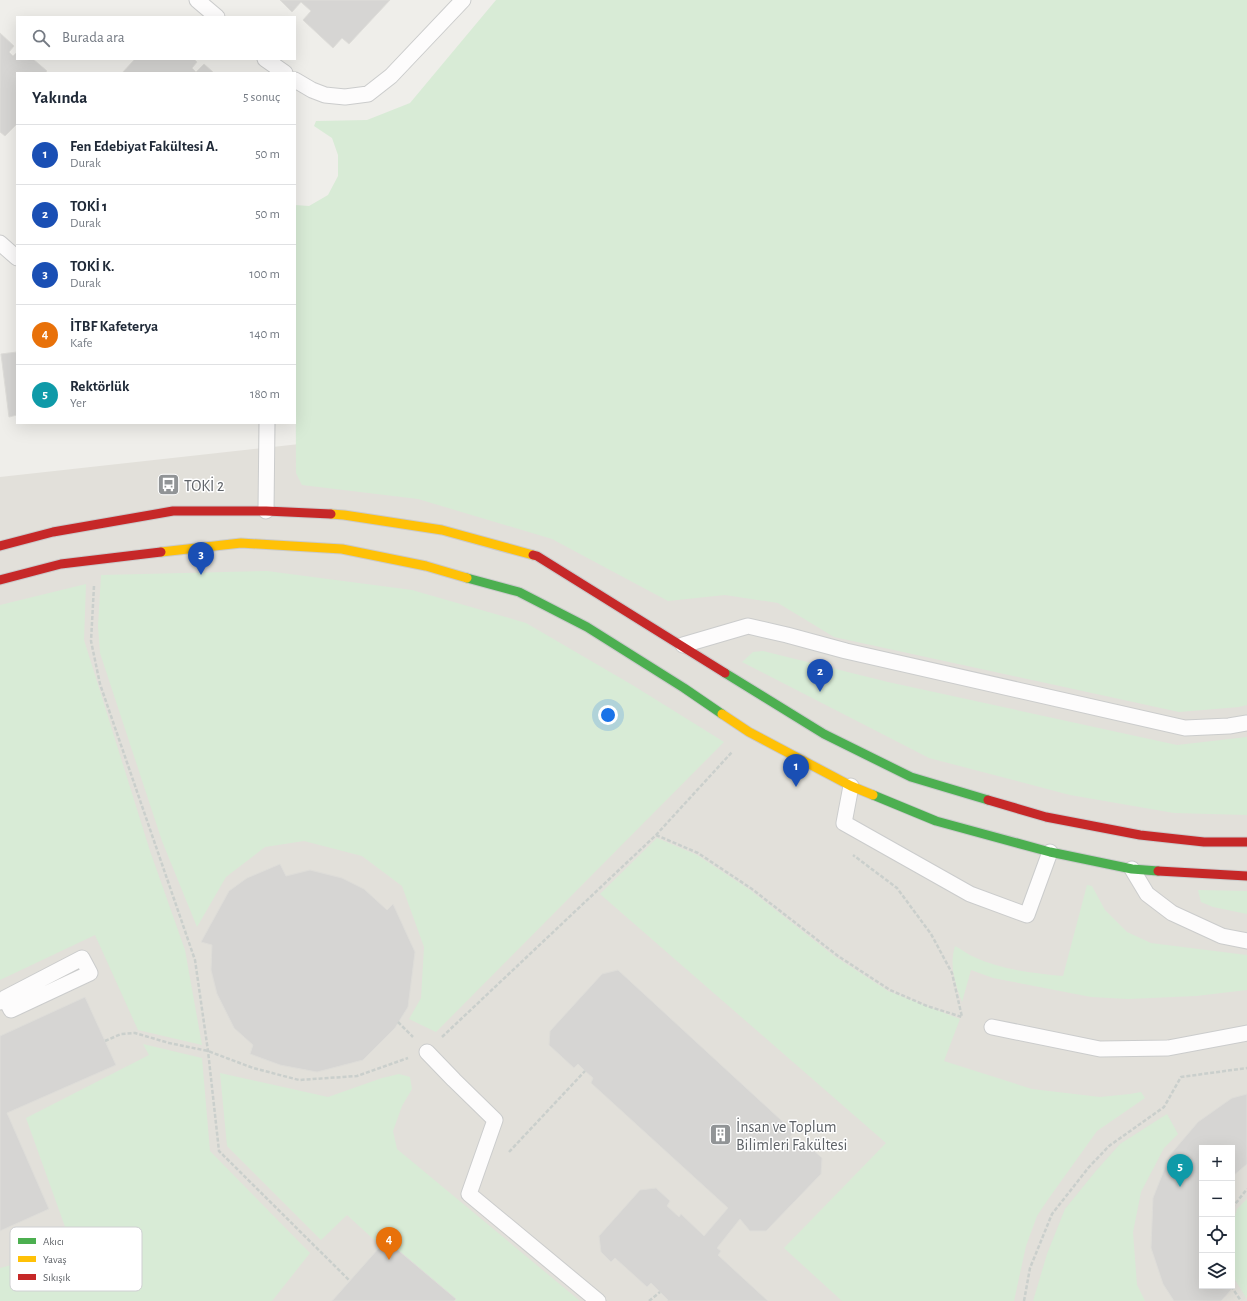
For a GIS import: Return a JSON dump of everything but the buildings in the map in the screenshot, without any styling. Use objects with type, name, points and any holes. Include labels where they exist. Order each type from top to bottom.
[{"type":"street","points":[[0,546],[53,532],[173,512],[266,511],[344,515],[442,530],[537,556],[824,734],[911,777],[1046,817],[1140,835],[1204,842],[1247,842]]},
{"type":"street","points":[[0,580],[61,564],[241,543],[342,549],[426,566],[519,592],[587,627],[684,688],[749,732],[851,786],[936,821],[1050,852],[1132,869],[1247,876]]},
{"type":"lane","points":[[197,0],[216,16]]},
{"type":"lane","points":[[296,81],[312,90],[325,95],[346,97],[368,94],[391,76],[463,0]]},
{"type":"lane","points":[[266,60],[284,72]]},
{"type":"lane","points":[[0,243],[16,257]]},
{"type":"lane","points":[[266,511],[267,424]]},
{"type":"lane","points":[[682,645],[748,626],[846,651],[1185,728],[1229,726],[1247,723]]},
{"type":"lane","points":[[851,786],[844,823],[970,894],[1027,915],[1050,852]]},
{"type":"lane","points":[[1132,869],[1147,894],[1172,913],[1222,936],[1247,941]]},
{"type":"lane","points":[[82,958],[90,972],[11,1010],[3,1000],[82,958]]},
{"type":"lane","points":[[992,1027],[1100,1049],[1168,1048],[1247,1033]]},
{"type":"lane","points":[[427,1052],[495,1120],[468,1194],[598,1301]]},
{"type":"path","points":[[96,559],[91,641],[100,684],[195,960],[208,1051],[219,1150],[350,1281]]},
{"type":"path","points":[[105,1040],[122,1034],[135,1033],[169,1043],[208,1051],[253,1068],[299,1080],[356,1076],[427,1052],[656,835],[749,732]]},
{"type":"path","points":[[656,835],[698,853],[746,885],[838,956],[890,990],[926,1006],[962,1017],[952,973],[931,934],[897,888],[849,852]]},
{"type":"path","points":[[1024,1301],[1030,1268],[1052,1214],[1089,1166],[1109,1146],[1164,1107],[1181,1077],[1247,1068]]},
{"type":"path","points":[[506,1155],[585,1071]]},
{"type":"path","points":[[1235,1204],[1247,1189]]},
{"type":"path","points":[[1233,1289],[1241,1301]]},
{"type":"path","points":[[649,1301],[660,1292]]},
{"type":"shaded area","points":[[1247,0],[1247,1301],[0,1301],[0,477],[318,442]]},
{"type":"green space","points":[[496,0],[1247,0],[1247,705],[1179,712],[834,637],[778,603],[725,595],[668,601],[552,539],[418,499],[302,485],[296,473],[296,205],[309,206],[328,195],[338,176],[338,155],[332,138],[314,126],[316,121],[367,120],[410,103]]},
{"type":"green space","points":[[267,571],[412,590],[526,623],[634,686],[724,742],[436,1032],[409,1019],[421,998],[424,947],[402,886],[362,856],[304,841],[265,847],[226,877],[197,927],[162,841],[100,653],[98,626],[101,575]]},
{"type":"green space","points":[[86,584],[84,640],[150,851],[185,950],[202,1045],[138,1030],[95,935],[0,980],[0,605]]},
{"type":"green space","points":[[763,651],[888,682],[1177,745],[1247,737],[1247,815],[1174,813],[1070,795],[929,758],[742,662],[753,652]]},
{"type":"green space","points":[[657,838],[697,855],[750,890],[834,956],[888,991],[960,1019],[944,1061],[1032,1089],[1100,1097],[1141,1092],[1145,1098],[1097,1131],[1037,1216],[1026,1246],[1014,1301],[842,1301],[784,1248],[886,1143],[600,894]]},
{"type":"green space","points":[[1087,885],[1092,886],[1105,910],[1127,932],[1151,943],[1247,955],[1247,990],[1196,996],[1128,999],[1091,997],[993,978],[971,970],[962,1002],[955,981],[953,967],[953,953],[955,946],[971,956],[996,965],[1029,972],[1063,976]]},
{"type":"green space","points":[[1198,890],[1247,891],[1247,914],[1213,907],[1201,902]]},
{"type":"green space","points":[[143,1044],[202,1058],[210,1151],[310,1253],[272,1301],[0,1301],[0,1268],[10,1265],[10,1291],[142,1291],[142,1227],[65,1227],[26,1118],[149,1055]]},
{"type":"green space","points":[[220,1073],[328,1097],[382,1078],[399,1074],[410,1077],[412,1089],[402,1106],[393,1131],[397,1149],[580,1301],[441,1301],[347,1215],[321,1240],[227,1146]]},
{"type":"green space","points":[[1167,1114],[1178,1134],[1164,1148],[1141,1192],[1133,1232],[1137,1285],[1145,1301],[1033,1301],[1047,1254],[1065,1209],[1120,1144]]},
{"type":"green space","points":[[1247,1199],[1247,1299],[1235,1280],[1235,1216],[1237,1209]]},
{"type":"traffic: fast","points":[[467,578],[519,592],[587,627],[684,688],[722,714]]},
{"type":"traffic: fast","points":[[725,673],[824,734],[911,777],[988,800]]},
{"type":"traffic: fast","points":[[873,795],[936,821],[1050,852],[1132,869],[1158,871]]},
{"type":"traffic: slow","points":[[331,514],[442,530],[533,555]]},
{"type":"traffic: slow","points":[[161,552],[241,543],[342,549],[426,566],[467,578]]},
{"type":"traffic: slow","points":[[722,714],[749,732],[851,786],[873,795]]},
{"type":"traffic: jam","points":[[0,546],[53,532],[173,511],[266,511],[331,514]]},
{"type":"traffic: jam","points":[[0,580],[61,564],[161,552]]},
{"type":"traffic: jam","points":[[533,555],[537,556],[725,673]]},
{"type":"traffic: jam","points":[[988,800],[1046,817],[1140,835],[1204,842],[1247,842]]},
{"type":"traffic: jam","points":[[1158,871],[1247,876]]},
{"type":"place","name":"TOKİ 2","points":[[169,485]]},
{"type":"place","name":"TOKİ K.","points":[[201,575]]},
{"type":"place","name":"TOKİ 1","points":[[820,692]]},
{"type":"place","name":"Fen Edebiyat Fakültesi A.","points":[[796,787]]},
{"type":"place","name":"İnsan ve Toplum Bilimleri Fakültesi","points":[[720,1135]]},
{"type":"place","name":"Rektörlük","points":[[1180,1187]]},
{"type":"place","name":"İTBF Kafeterya","points":[[389,1260]]}]
